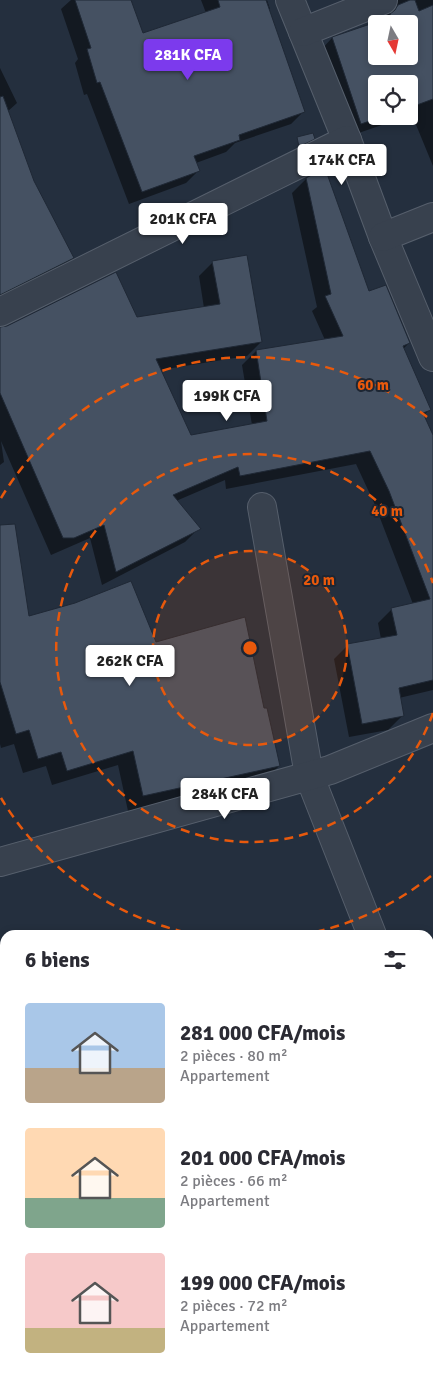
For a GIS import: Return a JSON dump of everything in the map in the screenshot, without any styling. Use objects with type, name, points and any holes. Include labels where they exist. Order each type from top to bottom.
[{"type":"street","points":[[290,0],[347,140],[383,237],[433,357]]},
{"type":"street","points":[[303,32],[383,0]]},
{"type":"street","points":[[0,312],[347,140]]},
{"type":"street","points":[[383,237],[433,216]]},
{"type":"street","points":[[262,507],[309,775],[370,930]]},
{"type":"street","points":[[0,862],[330,770],[433,728]]},
{"type":"building","points":[[75,0],[131,0],[143,33],[220,7],[218,0],[266,0],[305,112],[239,135],[240,140],[194,156],[200,171],[142,192],[100,82],[97,83],[87,49],[91,48]]},
{"type":"building","points":[[410,0],[415,0],[419,11],[433,5],[433,99],[418,105],[418,75],[368,75],[368,122],[361,124],[332,37],[368,25],[368,65],[418,65],[418,15],[390,15],[398,5]]},
{"type":"building","points":[[3,96],[34,181],[74,258],[0,295],[0,97]]},
{"type":"building","points":[[313,133],[315,139],[299,147],[297,137]]},
{"type":"building","points":[[325,168],[369,291],[386,285],[410,343],[403,346],[431,410],[423,413],[433,435],[433,680],[399,688],[404,716],[362,724],[347,644],[397,635],[391,608],[430,599],[389,491],[370,451],[240,476],[238,467],[173,495],[201,529],[116,572],[104,525],[74,538],[63,538],[0,393],[0,327],[7,326],[116,272],[137,317],[220,304],[212,261],[247,255],[262,342],[156,359],[191,435],[267,421],[256,350],[343,336],[325,296],[331,294],[306,178]]},
{"type":"building","points":[[15,524],[29,616],[75,603],[131,581],[156,642],[245,617],[264,708],[267,708],[280,766],[143,796],[133,751],[67,771],[61,752],[38,759],[29,730],[16,734],[0,682],[0,525]]}]
